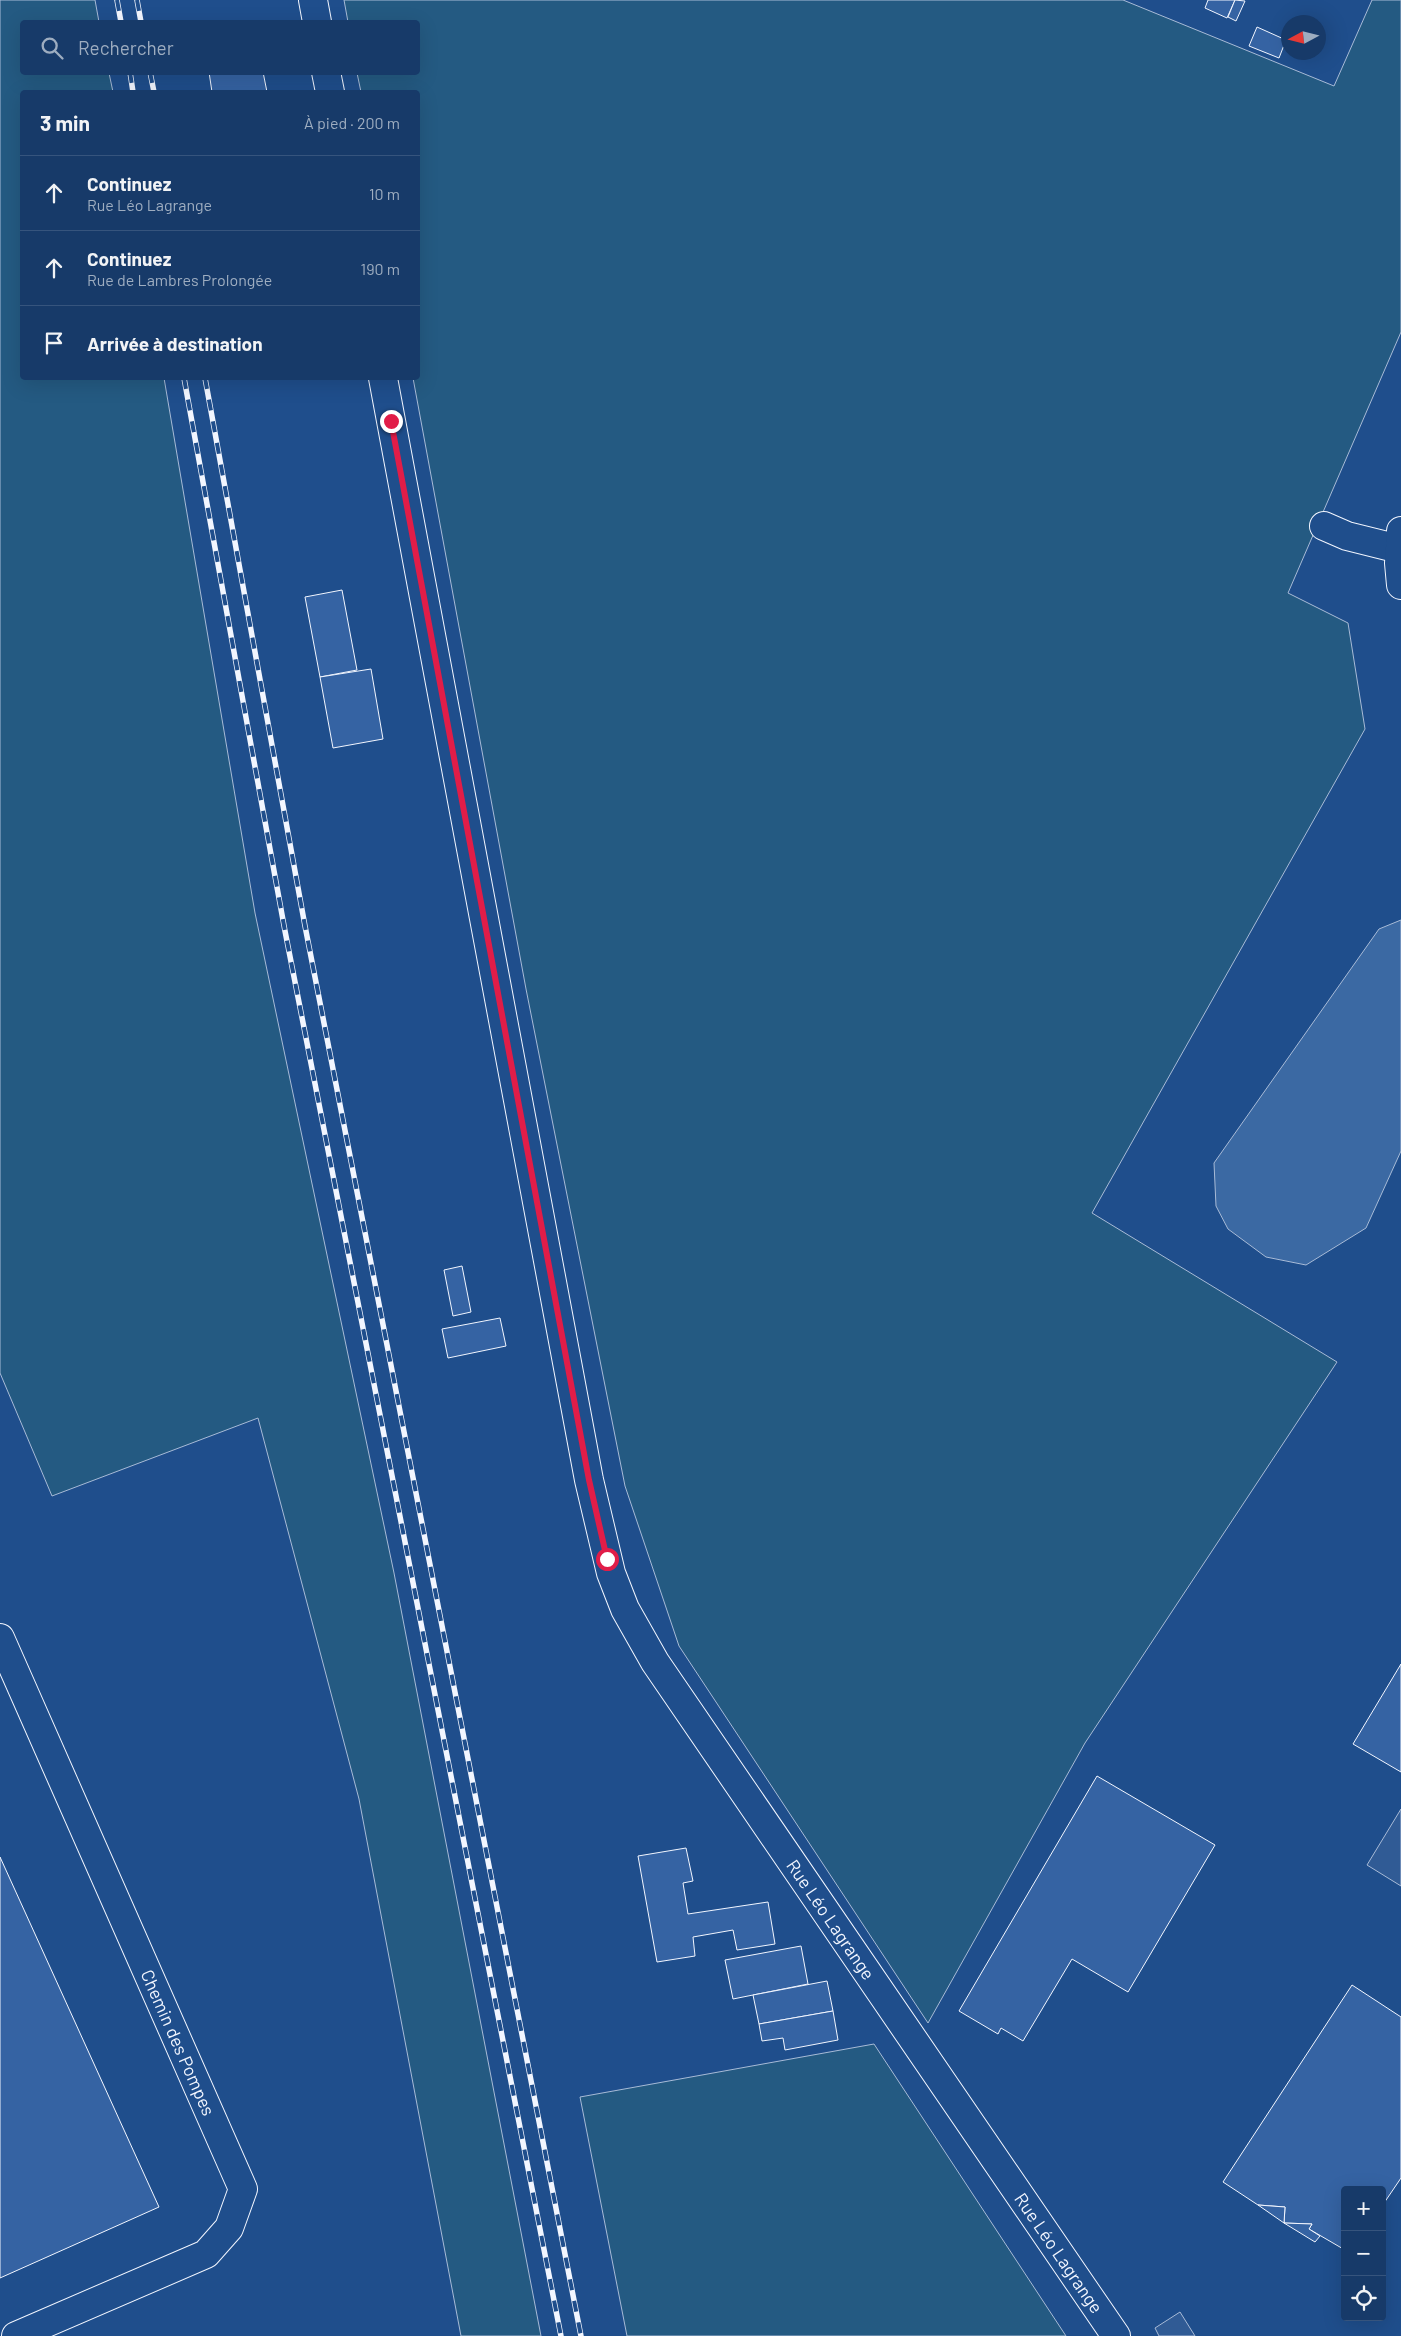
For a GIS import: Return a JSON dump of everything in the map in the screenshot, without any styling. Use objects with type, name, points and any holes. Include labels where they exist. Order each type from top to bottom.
[{"type":"street","points":[[312,0],[317,20]]},
{"type":"street","points":[[327,75],[330,90]]},
{"type":"street","name":"Rue Léo Lagrange","points":[[383,380],[589,1480],[611,1573],[640,1639],[838,1932],[1116,2336]]},
{"type":"street","points":[[1324,526],[1346,536],[1400,539],[1401,585]]},
{"type":"street","name":"Chemin des Pompes","points":[[0,1638],[243,2189],[229,2228],[206,2254],[16,2336]]},
{"type":"shaded area","points":[[0,0],[95,0],[99,20],[20,20],[20,75],[109,75],[113,90],[20,90],[20,380],[164,380],[255,913],[394,1573],[541,2336],[461,2336],[359,1799],[258,1418],[52,1496],[0,1373]]},
{"type":"shaded area","points":[[344,0],[1123,0],[1334,86],[1372,0],[1401,0],[1401,332],[1288,593],[1348,623],[1365,729],[1092,1213],[1337,1362],[1085,1743],[928,2023],[679,1646],[625,1486],[526,989],[413,380],[420,380],[420,90],[361,90],[357,75],[420,75],[420,20],[348,20]]},
{"type":"shaded area","points":[[1401,920],[1401,1151],[1366,1228],[1306,1265],[1266,1257],[1228,1229],[1216,1206],[1214,1163],[1379,929]]},
{"type":"shaded area","points":[[1401,1809],[1401,1886],[1367,1865]]},
{"type":"shaded area","points":[[874,2044],[1066,2336],[627,2336],[580,2097]]},
{"type":"shaded area","points":[[1180,2312],[1195,2336],[1159,2336],[1155,2328]]},
{"type":"building","points":[[1208,0],[1235,0],[1227,18],[1205,8]]},
{"type":"building","points":[[1235,0],[1245,1],[1236,21],[1228,17]]},
{"type":"building","points":[[1257,27],[1281,38],[1279,58],[1249,46]]},
{"type":"building","points":[[209,75],[264,75],[267,90],[212,90]]},
{"type":"building","points":[[342,590],[357,670],[320,677],[305,597]]},
{"type":"building","points":[[371,669],[383,739],[333,748],[320,677]]},
{"type":"building","points":[[462,1266],[471,1312],[453,1316],[444,1270]]},
{"type":"building","points":[[500,1318],[506,1346],[448,1358],[442,1329]]},
{"type":"building","points":[[1401,1664],[1401,1772],[1353,1744]]},
{"type":"building","points":[[1097,1776],[1215,1845],[1128,1992],[1072,1959],[1023,2041],[1001,2028],[998,2034],[959,2011]]},
{"type":"building","points":[[686,1848],[693,1881],[683,1883],[688,1914],[768,1902],[775,1944],[737,1950],[733,1930],[693,1937],[695,1956],[657,1962],[638,1856]]},
{"type":"building","points":[[0,1857],[159,2207],[0,2278]]},
{"type":"building","points":[[801,1946],[808,1984],[733,1999],[725,1960]]},
{"type":"building","points":[[827,1981],[833,2011],[759,2024],[753,1995]]},
{"type":"building","points":[[1352,1985],[1401,2017],[1401,2178],[1386,2200],[1386,2186],[1341,2186],[1341,2248],[1309,2229],[1312,2224],[1284,2223],[1285,2207],[1258,2205],[1223,2182]]},
{"type":"building","points":[[833,2011],[838,2040],[785,2050],[783,2038],[762,2041],[759,2024]]},
{"type":"building","points":[[1258,2205],[1285,2207],[1284,2223]]},
{"type":"building","points":[[1284,2223],[1312,2224],[1309,2229],[1320,2236],[1315,2242]]},
{"type":"railway","points":[[117,0],[121,20]]},
{"type":"railway","points":[[137,0],[141,20]]},
{"type":"railway","points":[[130,75],[133,90]]},
{"type":"railway","points":[[151,75],[154,90]]},
{"type":"railway","points":[[184,380],[285,931],[561,2336]]},
{"type":"railway","points":[[205,380],[305,926],[581,2336]]},
{"type":"route","points":[[391,421],[589,1480],[607,1559]]}]
